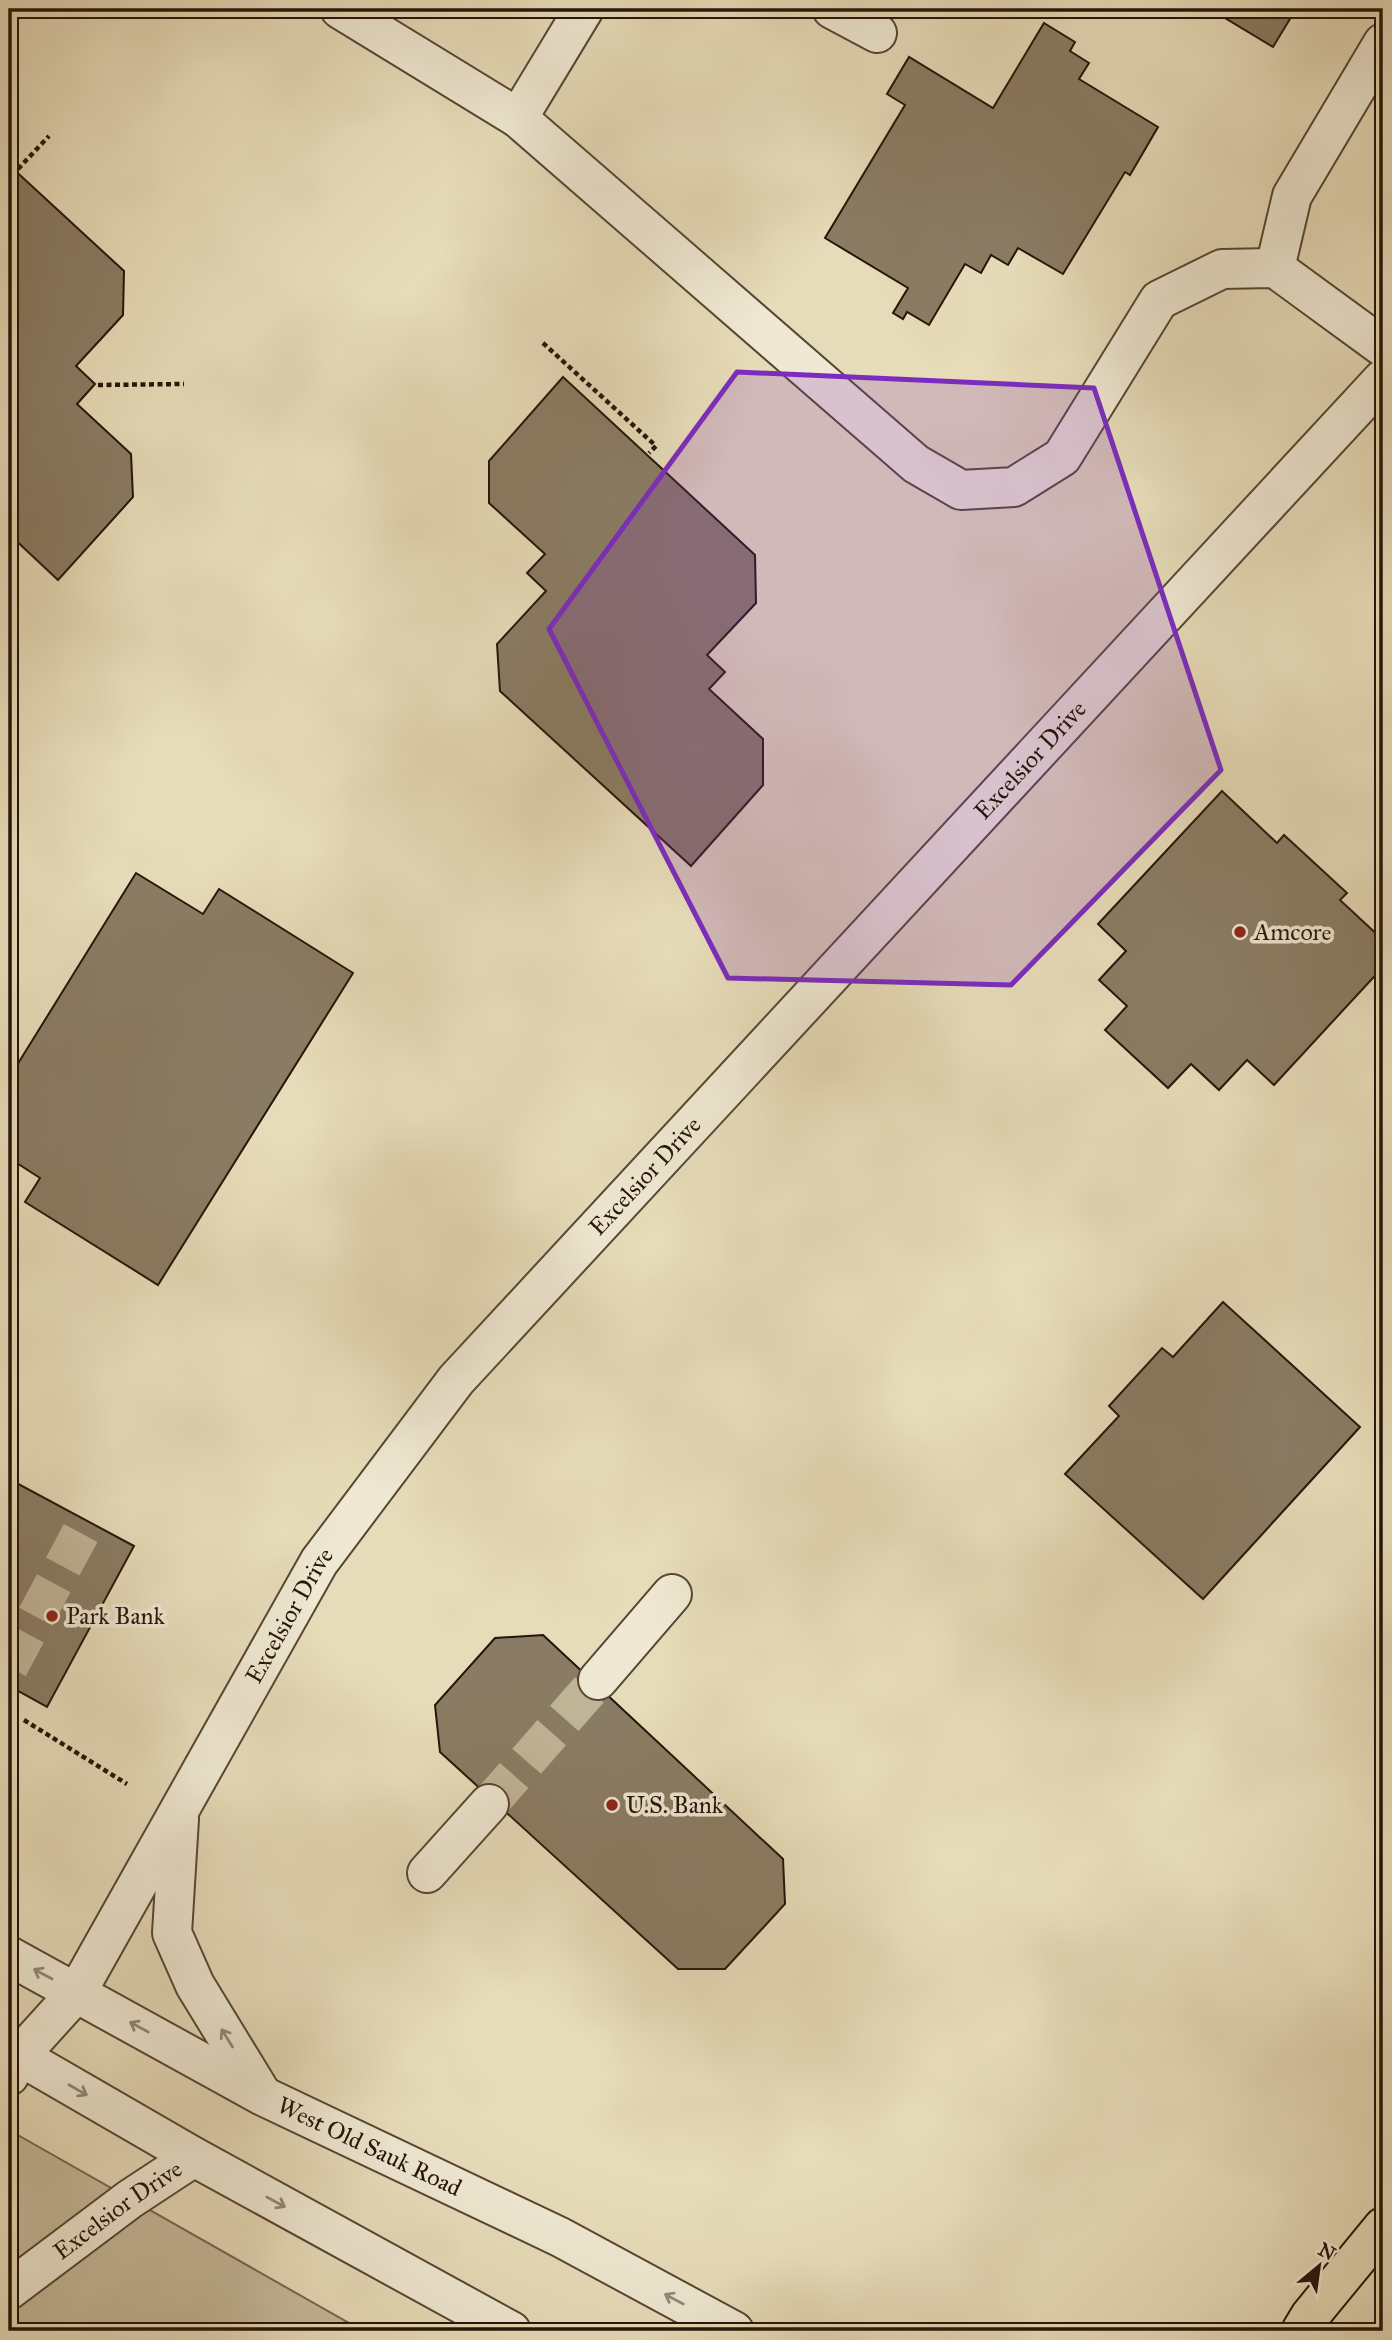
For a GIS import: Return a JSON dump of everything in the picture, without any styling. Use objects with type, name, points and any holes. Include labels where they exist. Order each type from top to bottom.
[{"type":"highway","points":[[1300,2326],[1383,2227]]},
{"type":"street","points":[[340,9],[518,118],[916,464],[961,489],[1014,488],[1062,457],[1159,300],[1222,269],[1275,268],[1383,347]]},
{"type":"street","points":[[518,118],[584,9]]},
{"type":"street","points":[[832,9],[877,33]]},
{"type":"street","points":[[1275,268],[1292,196],[1383,43]]},
{"type":"street","name":"Excelsior Drive","points":[[12,2061],[77,1992],[319,1562],[456,1380],[1383,379]]},
{"type":"street","points":[[598,1680],[672,1594]]},
{"type":"street","points":[[427,1873],[489,1804]]},
{"type":"street","points":[[180,1810],[172,1933],[195,1985],[263,2096]]},
{"type":"street","name":"West Old Sauk Road","points":[[9,1956],[263,2096],[560,2237],[734,2331]]},
{"type":"street","points":[[12,2061],[194,2157],[511,2331]]},
{"type":"street","name":"Excelsior Drive","points":[[9,2290],[130,2199],[194,2157]]},
{"type":"path","points":[[18,169],[49,136]]},
{"type":"path","points":[[543,343],[656,446],[649,453]]},
{"type":"path","points":[[98,385],[184,384]]},
{"type":"path","points":[[24,1720],[127,1784]]},
{"type":"highlighted area","points":[[737,372],[1094,388],[1221,770],[1011,985],[728,978],[549,629]]},
{"type":"shaded area","points":[[9,2130],[363,2331],[9,2331]]},
{"type":"building","points":[[1210,9],[1296,9],[1273,47]]},
{"type":"building","points":[[1044,23],[1075,42],[1070,51],[1089,63],[1079,79],[1158,127],[1130,175],[1125,172],[1063,274],[1018,248],[1008,265],[991,255],[981,273],[965,264],[929,325],[907,312],[903,319],[893,313],[908,288],[825,238],[905,105],[887,94],[909,57],[993,108]]},
{"type":"building","points":[[9,165],[124,271],[123,315],[76,366],[95,384],[77,404],[131,454],[133,497],[58,580],[9,534]]},
{"type":"building","points":[[563,377],[755,555],[756,603],[707,655],[725,672],[709,689],[763,739],[763,785],[691,866],[500,691],[497,644],[546,591],[527,573],[545,554],[489,503],[489,461]]},
{"type":"building","name":"Amcore","points":[[1222,791],[1277,843],[1284,835],[1347,893],[1340,900],[1383,940],[1383,967],[1274,1085],[1247,1060],[1219,1090],[1191,1064],[1168,1088],[1105,1030],[1127,1006],[1099,980],[1126,951],[1098,924]]},
{"type":"building","points":[[136,873],[203,914],[219,889],[353,973],[158,1285],[25,1202],[40,1178],[9,1158],[9,1078]]},
{"type":"building","points":[[1223,1302],[1360,1427],[1203,1599],[1065,1474],[1119,1416],[1109,1406],[1162,1348],[1173,1357]]},
{"type":"building","name":"Park Bank","points":[[9,1479],[134,1546],[47,1707],[9,1686]]},
{"type":"building","name":"U.S. Bank","points":[[543,1635],[783,1859],[785,1904],[725,1969],[678,1969],[440,1752],[435,1705],[495,1638]]},
{"type":"tunnel","points":[[9,1667],[87,1521]]},
{"type":"tunnel","points":[[489,1804],[598,1680]]},
{"type":"place","name":"Amcore","points":[[1240,932]]},
{"type":"place","name":"Park Bank","points":[[52,1616]]},
{"type":"place","name":"U.S. Bank","points":[[612,1805]]}]
